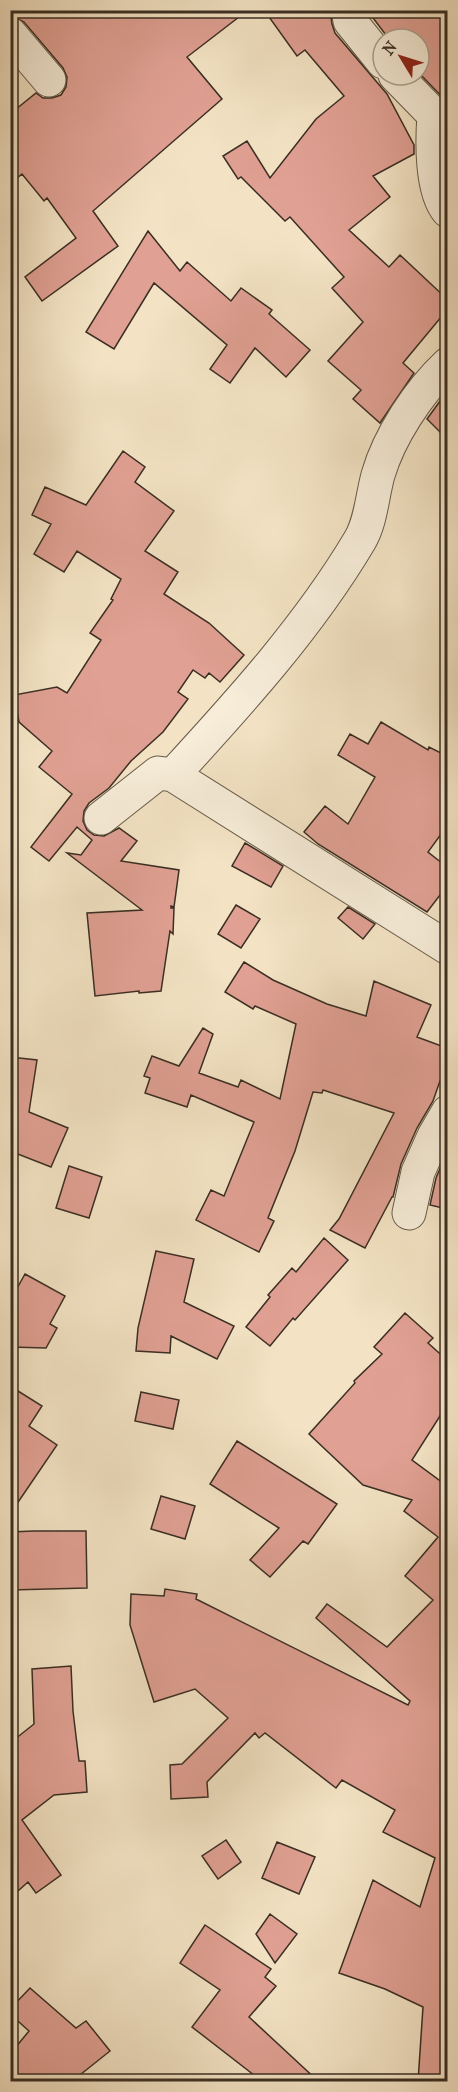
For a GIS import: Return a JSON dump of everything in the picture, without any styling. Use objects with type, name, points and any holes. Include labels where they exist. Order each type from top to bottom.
[{"type":"street","points":[[348,10],[350,21],[371,47]]},
{"type":"street","points":[[10,34],[49,80]]},
{"type":"street","points":[[407,87],[434,115],[432,149],[441,204],[447,212]]},
{"type":"street","points":[[172,775],[228,715],[300,627],[342,568],[367,526],[378,473],[391,440],[416,402],[447,364]]},
{"type":"street","points":[[100,819],[158,773],[172,775],[447,948]]},
{"type":"street","points":[[409,1213],[418,1172],[447,1112]]},
{"type":"building","points":[[10,10],[248,10],[187,57],[222,99],[93,211],[118,246],[42,301],[25,277],[76,238],[47,198],[44,201],[22,174],[10,184],[10,114],[36,93],[43,98],[61,95],[66,87],[67,77],[63,68],[24,22],[12,16]]},
{"type":"building","points":[[264,10],[330,10],[335,33],[371,75],[371,87],[381,87],[387,94],[414,145],[414,154],[373,176],[390,197],[349,230],[389,267],[400,255],[447,299],[447,310],[403,363],[414,373],[380,423],[353,399],[361,390],[328,361],[363,322],[332,288],[344,277],[290,217],[285,221],[241,177],[238,179],[223,156],[247,141],[270,178],[316,119],[344,96],[305,50],[297,56]]},
{"type":"building","points":[[367,10],[447,10],[447,102],[431,85],[431,27],[380,27]]},
{"type":"building","points":[[148,231],[180,271],[187,262],[231,301],[241,288],[272,310],[269,314],[310,350],[286,377],[255,348],[230,383],[210,369],[227,345],[154,283],[114,349],[86,332]]},
{"type":"building","points":[[443,397],[447,401],[447,439],[427,419]]},
{"type":"building","points":[[123,451],[145,467],[135,482],[174,511],[145,551],[178,572],[164,594],[209,623],[244,655],[220,682],[209,673],[205,678],[193,670],[178,692],[188,699],[163,732],[131,761],[109,788],[89,803],[84,811],[83,821],[87,830],[94,835],[104,836],[119,828],[137,841],[121,861],[179,870],[174,907],[171,906],[174,908],[173,934],[170,931],[161,991],[95,996],[87,913],[142,910],[67,853],[81,855],[92,840],[77,827],[49,861],[31,847],[72,794],[39,767],[52,751],[19,722],[14,695],[57,687],[67,693],[101,640],[90,633],[113,600],[111,599],[121,579],[77,551],[64,572],[34,554],[51,524],[32,515],[45,487],[86,505]]},
{"type":"building","points":[[381,722],[428,750],[429,747],[447,756],[447,826],[428,852],[447,867],[447,886],[427,912],[318,844],[304,832],[325,806],[348,824],[375,777],[338,755],[350,734],[368,744]]},
{"type":"building","points":[[245,843],[283,866],[271,887],[232,866]]},
{"type":"building","points":[[236,905],[260,919],[241,948],[218,934]]},
{"type":"building","points":[[348,907],[375,924],[363,939],[338,918]]},
{"type":"building","points":[[244,962],[273,980],[327,1004],[366,1016],[374,981],[431,1005],[417,1037],[447,1048],[447,1061],[433,1101],[417,1128],[401,1164],[393,1197],[365,1248],[330,1230],[339,1219],[394,1113],[323,1090],[322,1093],[313,1092],[295,1151],[268,1218],[274,1221],[259,1252],[196,1220],[211,1190],[224,1196],[254,1122],[191,1095],[187,1107],[145,1093],[150,1078],[144,1076],[152,1056],[179,1066],[203,1028],[213,1034],[199,1073],[238,1087],[241,1080],[280,1099],[296,1024],[255,1006],[253,1009],[225,992]]},
{"type":"building","points":[[10,1057],[37,1060],[29,1112],[68,1128],[51,1167],[10,1151]]},
{"type":"building","points":[[447,1152],[447,1209],[430,1205],[436,1178]]},
{"type":"building","points":[[69,1166],[102,1177],[89,1218],[56,1208]]},
{"type":"building","points":[[324,1238],[348,1260],[270,1346],[246,1327],[270,1297],[268,1295],[292,1268],[296,1272]]},
{"type":"building","points":[[156,1251],[194,1259],[184,1302],[234,1326],[217,1359],[171,1336],[170,1353],[136,1351],[138,1328]]},
{"type":"building","points":[[25,1274],[65,1296],[50,1324],[57,1328],[46,1348],[10,1347],[10,1301]]},
{"type":"building","points":[[405,1313],[433,1338],[428,1343],[447,1360],[447,1405],[412,1460],[447,1486],[447,2082],[418,2082],[423,2007],[385,1989],[339,1973],[373,1880],[420,1907],[435,1858],[383,1832],[395,1810],[342,1780],[336,1788],[265,1733],[259,1738],[255,1733],[207,1782],[208,1797],[171,1799],[170,1765],[182,1764],[228,1718],[195,1689],[154,1702],[130,1625],[131,1594],[164,1596],[165,1589],[197,1594],[196,1599],[408,1705],[410,1701],[316,1618],[327,1604],[387,1647],[433,1600],[405,1576],[438,1537],[404,1511],[412,1500],[363,1485],[309,1434],[355,1383],[354,1381],[382,1354],[374,1347]]},
{"type":"building","points":[[10,1386],[42,1406],[29,1426],[57,1445],[10,1514]]},
{"type":"building","points":[[141,1392],[179,1400],[173,1429],[135,1421]]},
{"type":"building","points":[[237,1441],[337,1504],[308,1544],[303,1541],[270,1577],[250,1560],[279,1528],[210,1484]]},
{"type":"building","points":[[161,1496],[195,1506],[185,1539],[151,1529]]},
{"type":"building","points":[[86,1531],[87,1588],[10,1590],[10,1532]]},
{"type":"building","points":[[71,1666],[79,1761],[85,1761],[87,1792],[54,1795],[22,1820],[61,1875],[36,1893],[28,1882],[10,1898],[10,1743],[34,1724],[32,1669]]},
{"type":"building","points":[[226,1840],[241,1862],[218,1879],[202,1856]]},
{"type":"building","points":[[277,1842],[315,1857],[299,1894],[262,1878]]},
{"type":"building","points":[[270,1914],[297,1934],[275,1963],[256,1934]]},
{"type":"building","points":[[205,1925],[271,1969],[265,1977],[276,1986],[249,2017],[319,2082],[263,2082],[192,2027],[220,1990],[180,1963]]},
{"type":"building","points":[[30,1988],[76,2028],[86,2021],[110,2051],[71,2082],[10,2082],[10,2054],[29,2031],[10,2014],[10,2009]]}]
